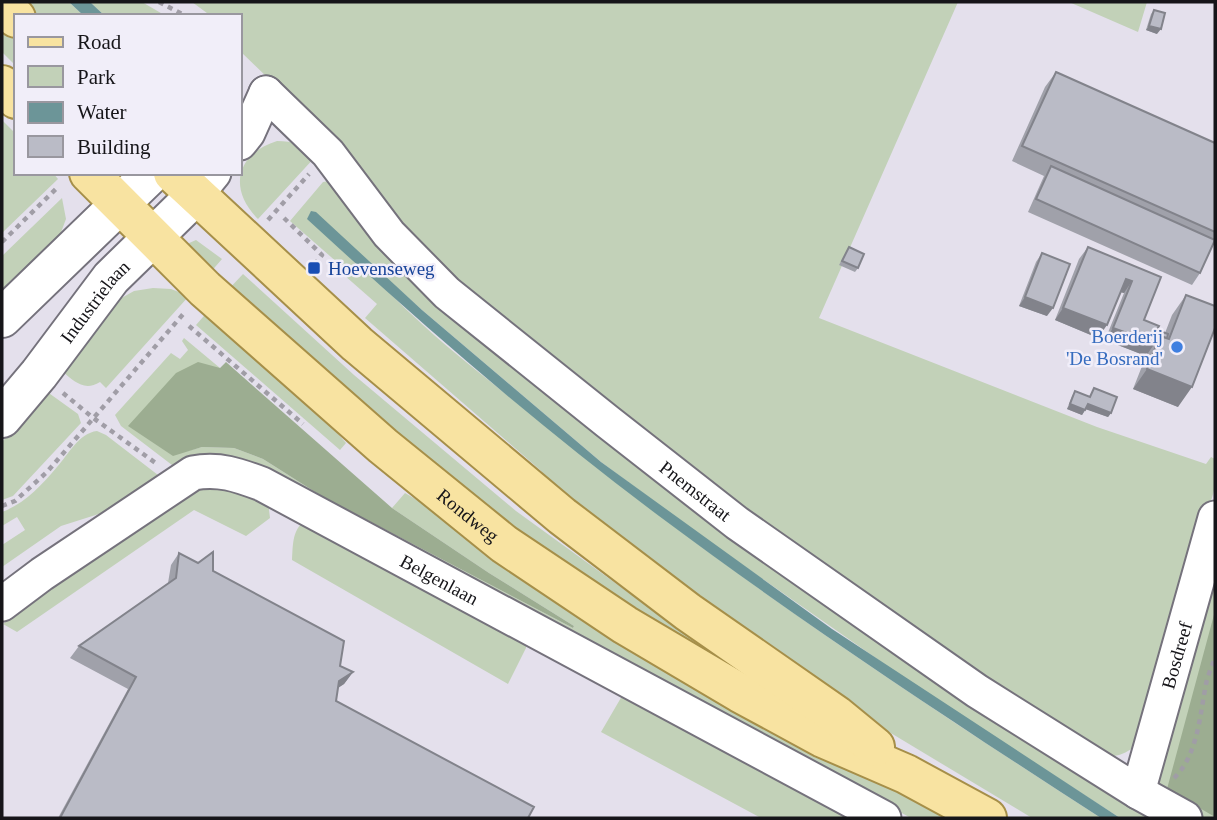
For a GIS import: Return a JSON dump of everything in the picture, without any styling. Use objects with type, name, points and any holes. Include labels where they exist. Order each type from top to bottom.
[{"type":"main road","points":[[2,317],[150,175]]},
{"type":"main road","name":"Rondweg","points":[[77,177],[120,204],[205,289],[383,446],[504,544],[625,625],[740,693],[822,738],[906,774],[987,818]]},
{"type":"main road","name":"Rondweg","points":[[194,181],[357,344],[562,516],[688,612],[836,715],[906,774]]},
{"type":"main road","name":"Industrielaan","points":[[2,416],[39,374],[111,278],[153,237],[194,181]]},
{"type":"street","name":"Pnemstraat","points":[[242,140],[248,133],[253,98],[328,153],[389,234],[447,293],[737,523],[978,691],[1138,792],[1185,818]]},
{"type":"street","name":"Belgenlaan","points":[[2,604],[180,480],[206,470],[231,472],[262,484],[884,818]]},
{"type":"street","name":"Bosdreef","points":[[1138,792],[1215,519]]},
{"type":"path","points":[[159,2],[182,14]]},
{"type":"path","points":[[2,243],[77,177]]},
{"type":"path","points":[[2,506],[15,501],[47,472],[119,387]]},
{"type":"path","points":[[92,418],[180,480]]},
{"type":"green space","points":[[14,2],[69,2],[82,14],[26,14]]},
{"type":"green space","points":[[90,2],[142,2],[163,14],[103,14]]},
{"type":"green space","points":[[192,2],[958,2],[819,318],[1097,427],[1206,464],[1211,457],[1215,459],[1215,487],[1143,737],[1132,748],[1119,755],[1096,755],[713,492],[414,246],[333,141],[242,53],[242,14],[208,14]]},
{"type":"green space","points":[[1069,2],[1147,2],[1138,32]]},
{"type":"green space","points":[[2,17],[14,30],[14,64],[2,52]]},
{"type":"green space","points":[[2,120],[14,132],[14,175],[55,175],[58,179],[2,233]]},
{"type":"green space","points":[[277,141],[288,142],[298,144],[316,156],[258,219],[249,208],[240,185],[245,163],[263,147]]},
{"type":"green space","points":[[329,181],[375,233],[1131,797],[1215,507],[1215,818],[1120,818],[923,691],[701,536],[601,462],[422,310],[312,211],[423,325],[604,473],[813,627],[1101,818],[1032,818],[811,685],[579,509],[539,469],[365,318],[377,304],[344,275],[347,271],[290,221],[323,182]]},
{"type":"green space","points":[[62,198],[66,219],[57,243],[2,303],[2,256]]},
{"type":"green space","points":[[196,240],[222,259],[209,274],[187,244]]},
{"type":"green space","points":[[243,274],[354,375],[516,511],[658,614],[858,747],[496,527],[226,292]]},
{"type":"green space","points":[[171,289],[189,296],[106,388],[100,382],[84,386],[62,371],[118,300],[134,291]]},
{"type":"green space","points":[[210,309],[274,361],[346,443],[340,450],[196,325]]},
{"type":"green space","points":[[184,338],[220,368],[173,455],[202,447],[234,448],[263,459],[323,497],[573,628],[574,626],[392,508],[405,493],[483,538],[705,685],[947,818],[911,818],[247,462],[219,455],[172,465],[121,426],[115,415],[171,353],[180,359],[188,350],[182,341]]},
{"type":"green space","points":[[46,391],[78,414],[81,423],[13,496],[2,500],[2,442]]},
{"type":"green space","points":[[97,431],[158,475],[105,512],[61,526],[2,567],[2,545],[25,530],[17,517],[2,526],[2,512],[32,493],[79,440]]},
{"type":"green space","points":[[199,486],[232,487],[268,502],[270,518],[246,536],[194,510],[17,632],[3,624],[27,604]]},
{"type":"green space","points":[[303,522],[526,643],[508,684],[292,560],[295,535]]},
{"type":"green space","points":[[622,696],[862,818],[761,818],[601,732]]},
{"type":"shaded area","points":[[198,362],[220,368],[226,362],[392,508],[574,626],[573,628],[323,497],[263,459],[234,448],[202,447],[173,456],[128,426],[176,373]]},
{"type":"shaded area","points":[[1215,611],[1215,817],[1167,789]]},
{"type":"water","points":[[69,2],[90,2],[103,14],[82,14]]},
{"type":"water","points":[[311,211],[316,212],[422,310],[601,462],[832,629],[1120,818],[1101,818],[989,745],[822,633],[659,516],[523,409],[392,296],[307,219]]},
{"type":"building","points":[[1154,10],[1165,13],[1161,29],[1149,26]]},
{"type":"building","points":[[1056,72],[1215,143],[1215,232],[1022,146]]},
{"type":"building","points":[[1051,166],[1215,240],[1200,273],[1036,199]]},
{"type":"building","points":[[849,247],[864,254],[858,268],[842,261]]},
{"type":"building","points":[[1088,247],[1161,277],[1144,320],[1159,326],[1157,330],[1168,334],[1167,338],[1160,336],[1155,343],[1113,328],[1132,281],[1126,279],[1107,325],[1063,308]]},
{"type":"building","points":[[1042,253],[1070,264],[1053,308],[1025,297]]},
{"type":"building","points":[[1186,295],[1215,306],[1215,328],[1192,387],[1147,369],[1160,336],[1169,339]]},
{"type":"building","points":[[1094,388],[1117,397],[1111,413],[1088,404],[1085,410],[1070,404],[1075,391],[1090,397]]},
{"type":"building","points":[[213,552],[213,571],[344,641],[340,666],[353,672],[339,681],[336,701],[534,807],[528,818],[60,818],[136,677],[79,646],[176,578],[179,553],[198,563]]},
{"type":"place","name":"Hoevenseweg","points":[[314,268]]},
{"type":"place","name":"Boerderij 'De Bosrand'","points":[[1177,347]]}]
